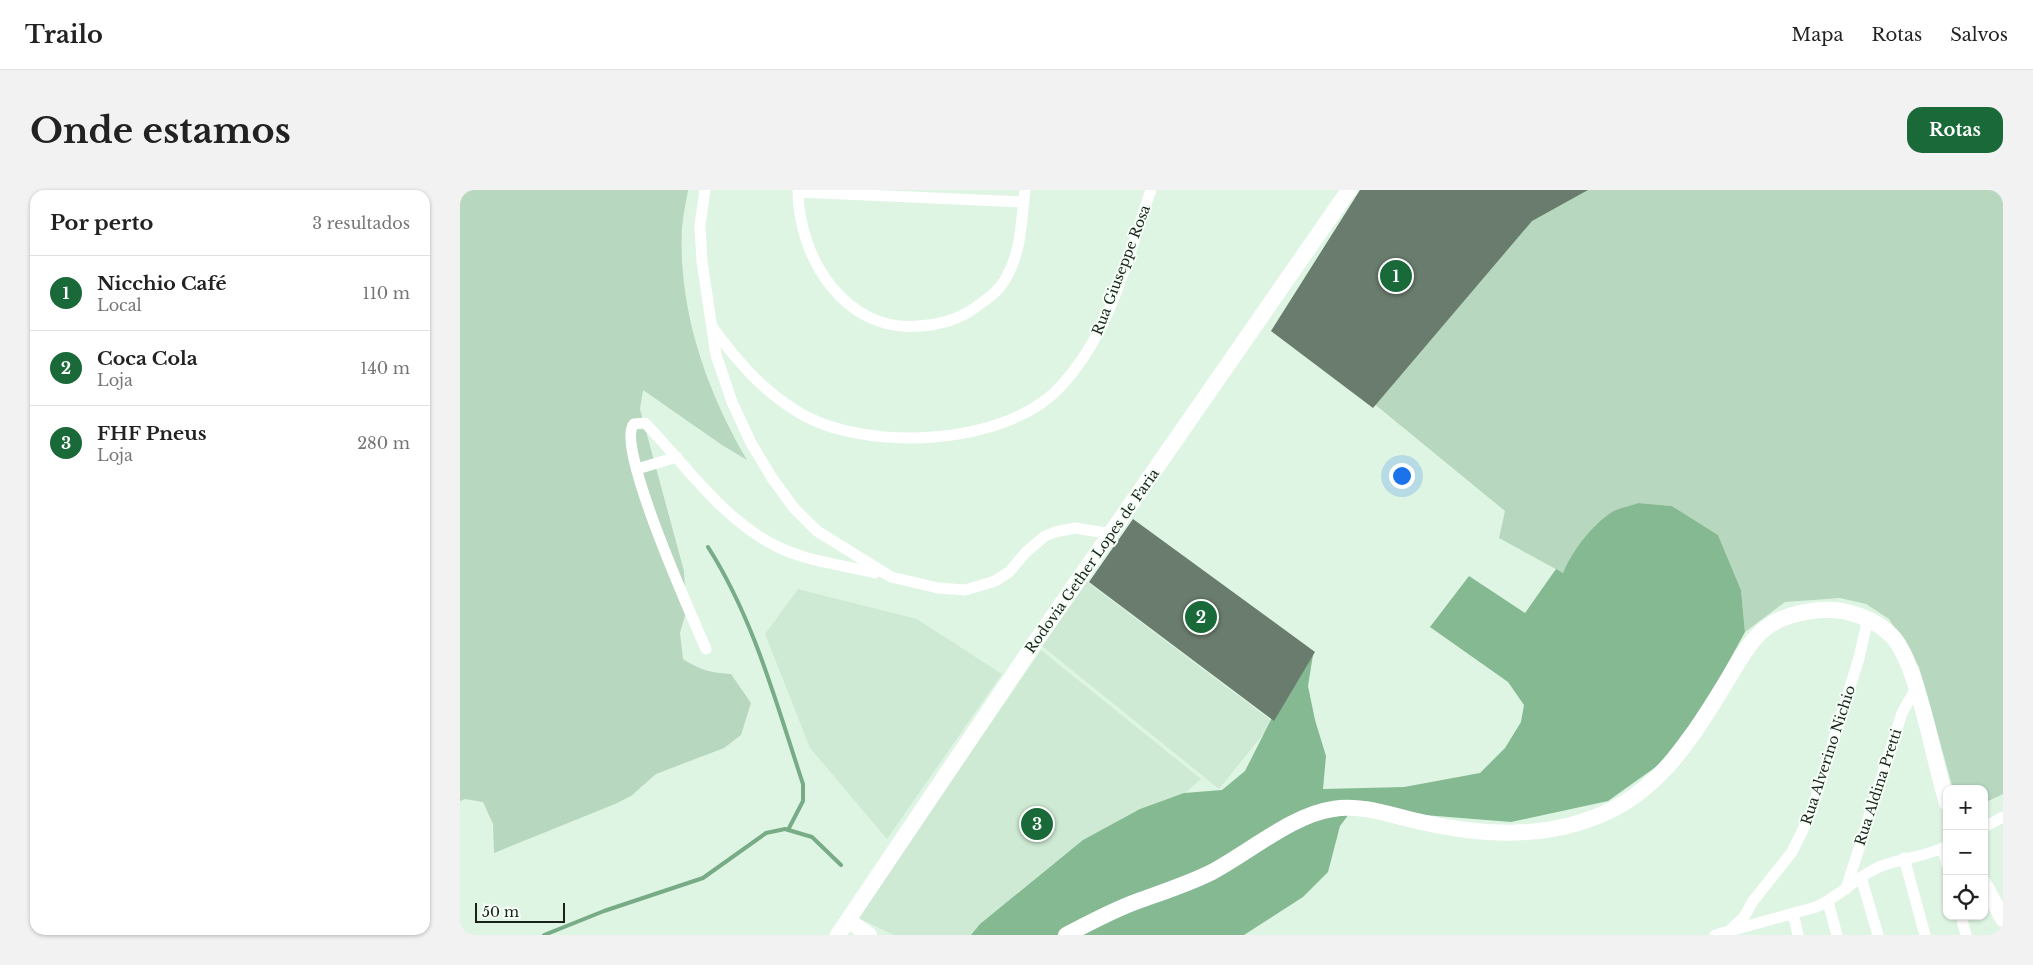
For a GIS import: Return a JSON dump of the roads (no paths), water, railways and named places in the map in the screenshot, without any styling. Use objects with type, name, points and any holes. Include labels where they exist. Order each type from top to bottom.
[{"type":"street","points":[[705,190],[700,225],[702,262],[716,355],[732,402],[751,443],[777,486],[794,508],[816,531],[891,577]]},
{"type":"street","name":"Rua Giuseppe Rosa","points":[[712,326],[740,364],[760,384],[794,409],[816,421],[872,436],[950,436],[996,425],[1012,420],[1048,399],[1061,387],[1092,346],[1105,320],[1151,190]]},
{"type":"street","name":"Rodovia Gether Lopes de Faria","points":[[838,935],[1036,641],[1349,190]]},
{"type":"street","points":[[798,191],[1024,196],[1019,246],[1005,280],[996,292],[956,319],[910,327],[867,318],[850,307],[835,292],[817,265],[800,218],[798,191]]},
{"type":"street","points":[[706,649],[646,505],[637,469],[631,429],[638,422],[645,423],[728,513],[777,546],[810,557],[891,577],[938,588],[965,590],[995,580],[1008,572],[1039,541],[1055,532],[1075,528],[1112,534]]},
{"type":"street","points":[[637,469],[677,457]]},
{"type":"street","points":[[1066,935],[1107,914],[1172,890],[1212,872],[1296,822],[1331,809],[1365,809],[1422,822],[1502,834],[1558,828],[1592,819],[1631,800],[1649,786],[1676,758],[1692,737],[1747,649],[1766,628],[1798,614],[1818,611],[1844,611],[1868,618],[1892,636],[1900,647],[1916,688],[1943,788]]},
{"type":"street","name":"Rua Alverino Nichio","points":[[1731,929],[1744,917],[1753,901],[1792,852],[1811,813],[1859,658],[1868,618]]},
{"type":"street","name":"Rua Aldina Pretti","points":[[1846,890],[1902,713],[1916,688]]},
{"type":"street","points":[[1988,825],[2003,817]]},
{"type":"street","points":[[1715,935],[1731,929],[1750,930],[1792,913],[1828,902],[1861,877],[1878,867],[1943,848]]},
{"type":"street","points":[[1904,858],[1925,935]]},
{"type":"street","points":[[1861,877],[1878,935]]},
{"type":"street","points":[[1988,891],[2003,919]]},
{"type":"street","points":[[1828,902],[1837,935]]},
{"type":"street","points":[[1792,913],[1798,935]]},
{"type":"street","points":[[848,920],[869,935]]},
{"type":"street","points":[[1962,920],[1966,935]]},
{"type":"waterway","points":[[708,547],[724,575],[751,632],[763,662],[803,784],[803,801],[788,830]]},
{"type":"waterway","points":[[544,935],[604,911],[703,878],[766,833],[785,829],[812,837],[841,865]]},
{"type":"place","name":"Nicchio Café","points":[[1396,276]]},
{"type":"place","name":"Coca Cola","points":[[1201,617]]},
{"type":"place","name":"FHF Pneus","points":[[1037,824]]}]
